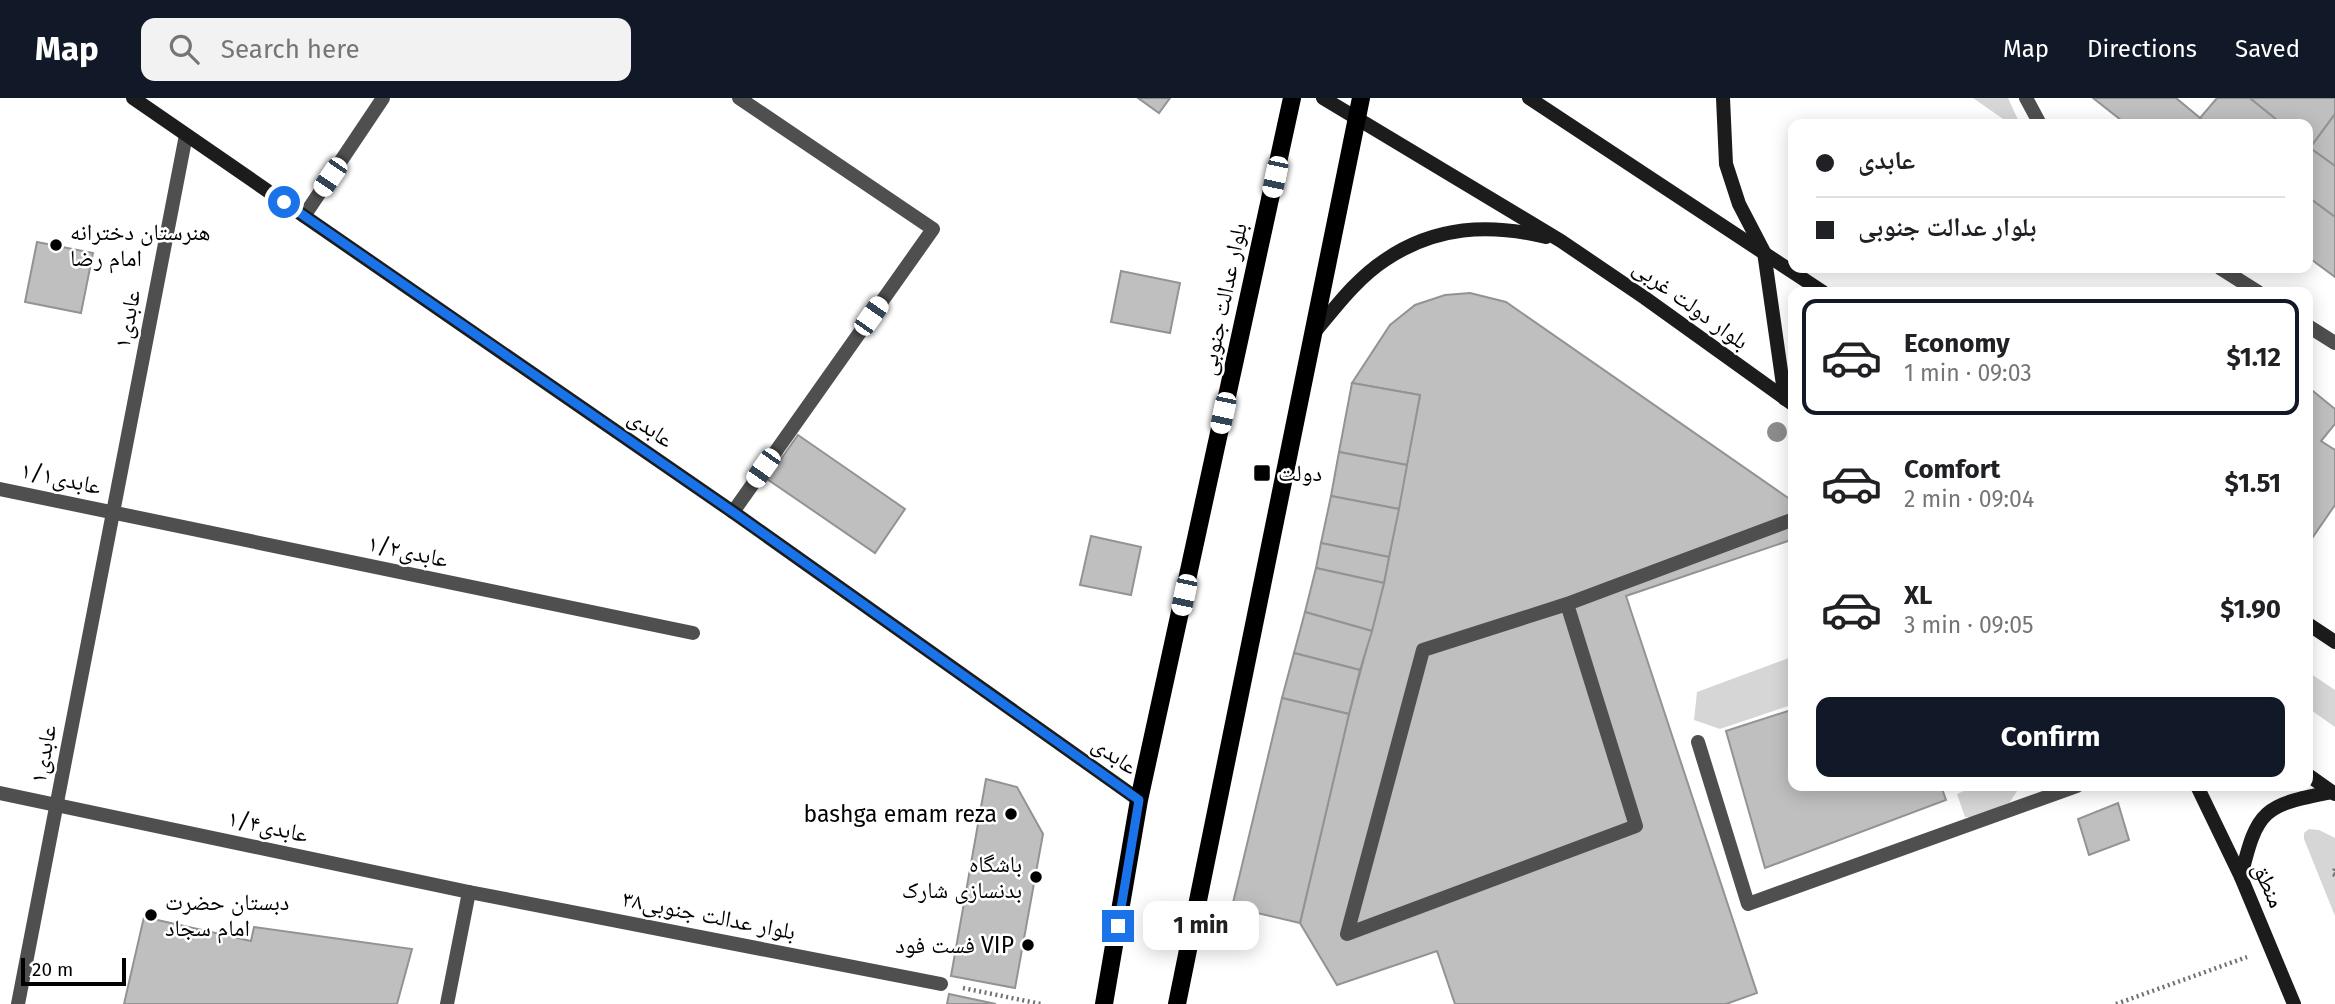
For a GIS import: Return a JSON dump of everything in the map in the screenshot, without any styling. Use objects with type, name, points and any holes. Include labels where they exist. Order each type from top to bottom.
[{"type":"main road","name":"بلوار عدالت جنوبی","points":[[1104,1004],[1139,800],[1292,98]]},
{"type":"main road","points":[[1177,1004],[1361,98]]},
{"type":"street","name":"عابدی","points":[[133,98],[733,512],[1139,800]]},
{"type":"street","points":[[304,216],[383,98]]},
{"type":"street","points":[[733,512],[933,229],[739,98]]},
{"type":"street","name":"بلوار دولت غربی","points":[[1322,98],[1561,241],[1788,401]]},
{"type":"street","points":[[1529,98],[1788,268]]},
{"type":"street","points":[[1723,98],[1726,164],[1739,204],[1764,252],[1788,390]]},
{"type":"street","points":[[2026,98],[2036,119]]},
{"type":"street","name":"عابدی۱","points":[[113,512],[186,135]]},
{"type":"street","points":[[1313,334],[1349,291],[1385,260],[1432,236],[1478,227],[1517,230],[1561,241]]},
{"type":"street","points":[[1795,273],[1816,287]]},
{"type":"street","points":[[2228,273],[2250,287]]},
{"type":"street","points":[[2313,329],[2335,343]]},
{"type":"street","name":"عابدی۱/۱","points":[[0,489],[113,512]]},
{"type":"street","name":"عابدی۱/۲","points":[[113,512],[693,634]]},
{"type":"street","name":"۱عابدی","points":[[18,1004],[113,512]]},
{"type":"street","points":[[1567,604],[1636,826],[1347,934],[1423,650],[1567,604],[1788,521]]},
{"type":"street","points":[[2313,627],[2335,642]]},
{"type":"street","points":[[1698,741],[1748,904],[2063,791]]},
{"type":"street","points":[[2313,778],[2334,793]]},
{"type":"street","name":"منطق","points":[[2199,791],[2241,877],[2294,1004]]},
{"type":"street","name":"عابدی۱/۴","points":[[0,793],[469,892]]},
{"type":"street","points":[[2241,877],[2251,836],[2266,813],[2291,800],[2334,793]]},
{"type":"street","points":[[447,1004],[469,892]]},
{"type":"street","name":"بلوار عدالت جنوبی۳۸","points":[[469,892],[941,984]]},
{"type":"path","points":[[2335,869],[2335,875]]},
{"type":"path","points":[[2116,1004],[2271,948]]},
{"type":"path","points":[[941,984],[1041,1004]]},
{"type":"shaded area","points":[[1973,98],[2008,98],[2018,119],[2003,119]]},
{"type":"shaded area","points":[[1788,658],[1788,706],[1720,729],[1694,720],[1697,692]]},
{"type":"shaded area","points":[[2313,675],[2335,690],[2335,727],[2313,712]]},
{"type":"shaded area","points":[[1964,791],[2017,791],[2010,802],[1976,817],[1965,817],[1957,794]]},
{"type":"shaded area","points":[[2309,829],[2319,830],[2335,838],[2335,916],[2304,839],[2304,833]]},
{"type":"building","points":[[1138,98],[1170,98],[1159,113]]},
{"type":"building","points":[[2093,98],[2176,98],[2200,118],[2199,119],[2120,119]]},
{"type":"building","points":[[2217,98],[2250,98],[2276,119],[2202,119]]},
{"type":"building","points":[[2250,98],[2335,98],[2335,114],[2313,144],[2313,119],[2276,119]]},
{"type":"building","points":[[2335,114],[2335,166],[2313,150],[2313,144]]},
{"type":"building","points":[[2313,150],[2335,166],[2335,217],[2313,201]]},
{"type":"building","points":[[2313,201],[2335,217],[2335,277],[2313,261]]},
{"type":"building","points":[[37,242],[93,253],[81,313],[25,302]]},
{"type":"building","points":[[1121,271],[1180,283],[1170,333],[1111,322]]},
{"type":"building","points":[[1470,293],[1506,302],[1788,498],[1788,541],[1626,596],[1757,993],[1726,1004],[1455,1004],[1437,951],[1337,985],[1300,923],[1349,714],[1384,583],[1420,395],[1352,383],[1390,325],[1415,305],[1445,295]]},
{"type":"building","points":[[1352,383],[1420,395],[1407,465],[1339,452]]},
{"type":"building","points":[[2313,391],[2335,409],[2335,424],[2321,441],[2335,450],[2335,505],[2313,537]]},
{"type":"building","points":[[798,435],[905,509],[875,553],[767,479]]},
{"type":"building","points":[[1339,452],[1407,465],[1399,509],[1331,496]]},
{"type":"building","points":[[1331,496],[1399,509],[1389,557],[1321,543]]},
{"type":"building","points":[[1091,536],[1141,547],[1131,595],[1080,585]]},
{"type":"building","points":[[1321,543],[1389,557],[1384,583],[1316,568]]},
{"type":"building","points":[[1316,568],[1384,583],[1372,631],[1305,612]]},
{"type":"building","points":[[1305,612],[1372,631],[1360,670],[1294,653]]},
{"type":"building","points":[[1294,653],[1360,670],[1349,714],[1282,698]]},
{"type":"building","points":[[1282,698],[1349,714],[1300,923],[1232,907]]},
{"type":"building","points":[[1788,711],[1788,791],[1943,791],[1946,800],[1765,868],[1726,731]]},
{"type":"building","points":[[986,779],[1017,787],[1043,834],[1015,988],[951,976]]},
{"type":"building","points":[[2118,803],[2129,840],[2089,855],[2078,819]]},
{"type":"building","name":"دبستان حضرت امام سجاد","points":[[144,917],[251,941],[254,927],[412,949],[397,1004],[124,1004]]},
{"type":"building","points":[[949,994],[996,1004],[947,1004]]},
{"type":"place","name":"هنرستان دخترانه امام رضا","points":[[56,245]]},
{"type":"place","name":"دولت","points":[[1262,473]]},
{"type":"place","name":"bashga emam reza","points":[[1011,814]]},
{"type":"place","name":"باشگاه بدنسازی شارک","points":[[1036,877]]},
{"type":"place","name":"دبستان حضرت امام سجاد","points":[[151,915]]},
{"type":"place","name":"فست فود VIP","points":[[1028,945]]},
{"type":"route","points":[[284,202],[733,512],[1139,800],[1118,926]]}]
